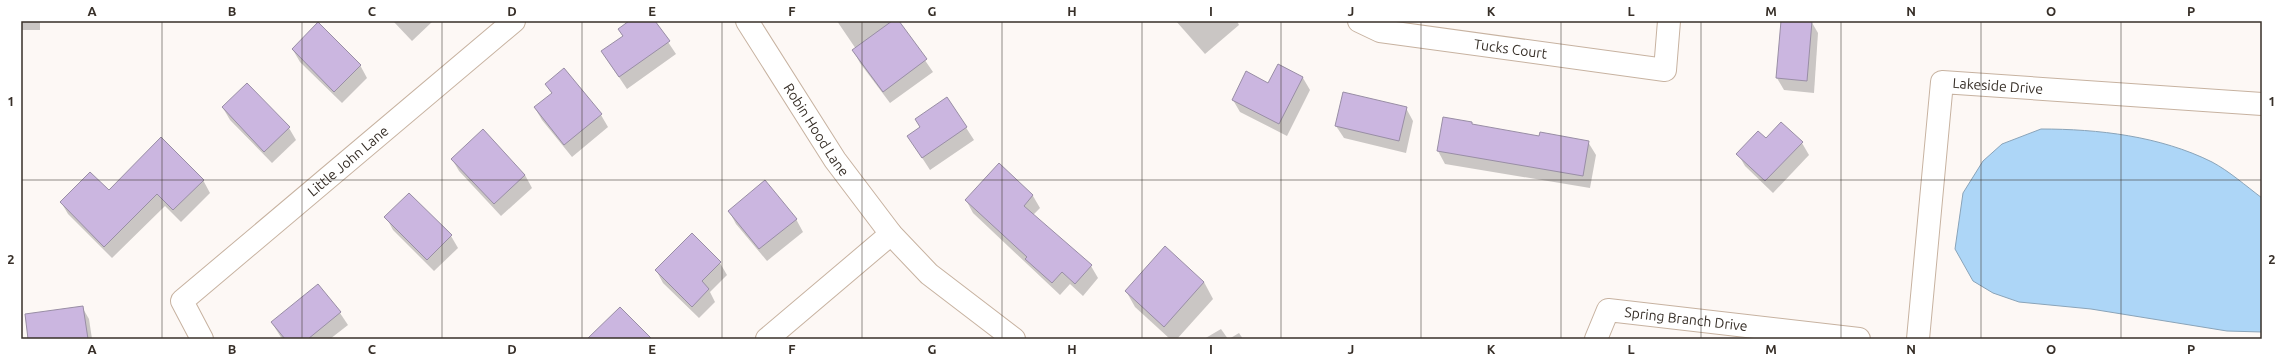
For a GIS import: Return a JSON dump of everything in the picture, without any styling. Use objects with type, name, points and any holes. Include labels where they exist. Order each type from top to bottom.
[{"type":"street","name":"Little John Lane","points":[[202,339],[182,301],[514,21]]},
{"type":"street","name":"Robin Hood Lane","points":[[747,21],[835,160],[891,234],[929,274],[1014,339]]},
{"type":"street","name":"Tucks Court","points":[[1359,21],[1380,31],[1665,70],[1668,21]]},
{"type":"street","name":"Lakeside Drive","points":[[1918,339],[1942,82],[2262,104]]},
{"type":"street","points":[[767,339],[891,234]]},
{"type":"street","name":"Spring Branch Drive","points":[[1596,339],[1608,310],[1859,339]]},
{"type":"water","points":[[2041,129],[2084,130],[2150,140],[2171,146],[2212,162],[2231,174],[2262,198],[2262,332],[2227,331],[2091,309],[2019,302],[1993,293],[1973,281],[1955,249],[1963,193],[1983,161],[2002,144]]},
{"type":"building","points":[[629,21],[655,21],[670,41],[619,77],[601,51],[623,36],[618,29]]},
{"type":"building","points":[[892,21],[899,21],[927,59],[883,92],[852,50]]},
{"type":"building","points":[[1781,21],[1812,21],[1807,81],[1776,78]]},
{"type":"building","points":[[318,22],[361,65],[334,92],[292,49]]},
{"type":"building","points":[[1278,64],[1303,77],[1279,124],[1232,100],[1246,71],[1268,83]]},
{"type":"building","points":[[564,68],[602,114],[564,145],[534,107],[552,93],[545,84]]},
{"type":"building","points":[[247,83],[290,127],[264,152],[222,107]]},
{"type":"building","points":[[1343,92],[1407,107],[1399,141],[1335,126]]},
{"type":"building","points":[[947,97],[967,127],[922,158],[907,136],[920,127],[915,119]]},
{"type":"building","points":[[1443,117],[1472,122],[1472,124],[1539,136],[1540,132],[1589,141],[1583,176],[1437,151]]},
{"type":"building","points":[[1781,122],[1803,142],[1765,181],[1736,154],[1758,131],[1766,138]]},
{"type":"building","points":[[483,129],[525,175],[494,204],[451,159]]},
{"type":"building","points":[[161,137],[204,180],[173,210],[157,194],[104,247],[60,202],[90,172],[109,190]]},
{"type":"building","points":[[999,163],[1033,195],[1024,206],[1092,265],[1075,284],[1062,272],[1052,283],[1025,259],[1027,257],[965,200]]},
{"type":"building","points":[[765,180],[797,219],[759,249],[728,211]]},
{"type":"building","points":[[409,193],[452,235],[427,260],[384,217]]},
{"type":"building","points":[[692,233],[721,262],[702,281],[709,289],[692,307],[655,270]]},
{"type":"building","points":[[1165,246],[1204,282],[1164,327],[1125,291]]},
{"type":"building","points":[[318,284],[341,312],[308,339],[285,339],[271,322]]},
{"type":"building","points":[[83,306],[88,339],[28,339],[25,314]]},
{"type":"building","points":[[620,307],[652,339],[587,339]]}]
